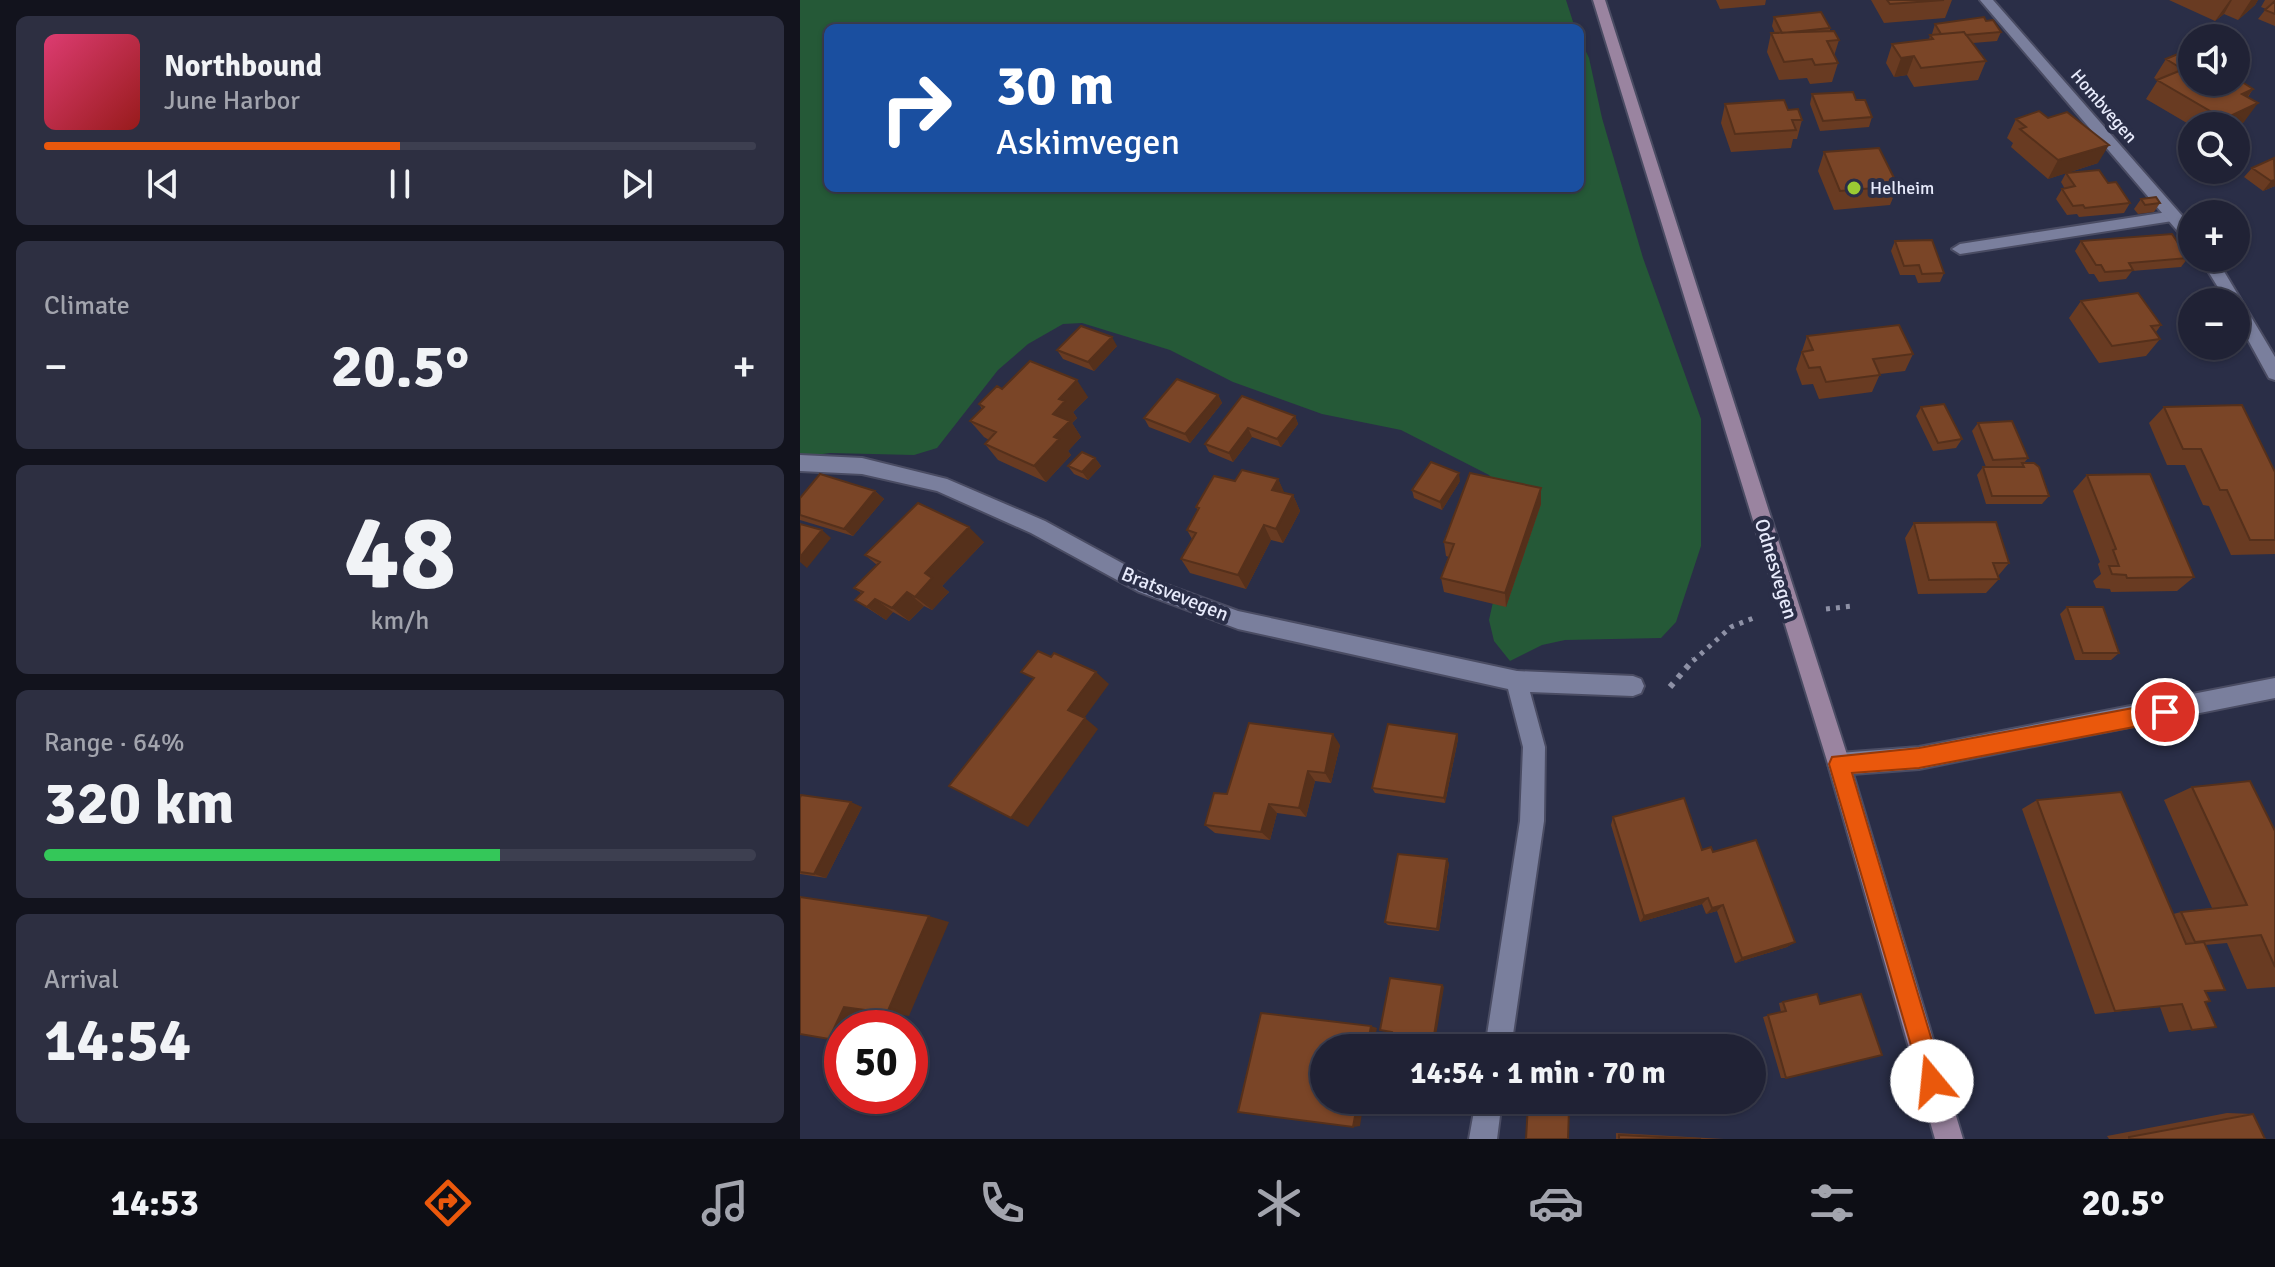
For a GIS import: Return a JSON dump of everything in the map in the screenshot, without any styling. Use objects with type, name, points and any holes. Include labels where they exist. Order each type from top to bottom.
[{"type":"main road","name":"Odnesvegen","points":[[1599,0],[1839,764],[1949,1139]]},
{"type":"street","name":"Hombvegen","points":[[1986,0],[2178,221]]},
{"type":"street","points":[[1960,249],[2174,216]]},
{"type":"street","points":[[2250,328],[2275,373]]},
{"type":"street","name":"Bratsvevegen","points":[[800,463],[862,466],[940,484],[1038,527],[1146,586],[1238,620],[1517,681],[1633,686]]},
{"type":"street","points":[[1500,1034],[1532,821],[1534,747],[1517,681]]},
{"type":"street","points":[[1839,764],[1919,758],[2275,688]]},
{"type":"street","points":[[1483,1139],[1487,1114]]},
{"type":"path","points":[[1633,686],[1670,687],[1707,646],[1742,619],[1853,606]]},
{"type":"green space","points":[[800,0],[1566,0],[1574,24],[824,24],[824,192],[1584,192],[1584,47],[1643,258],[1701,419],[1701,546],[1676,622],[1661,638],[1565,640],[1542,645],[1510,661],[1494,641],[1489,620],[1515,504],[1489,475],[1401,430],[1322,414],[1233,382],[1170,350],[1082,323],[1063,324],[1028,344],[998,370],[937,448],[914,455],[830,453],[800,457]]},
{"type":"building","points":[[1887,0],[1944,0],[1890,4]]},
{"type":"building","points":[[2275,1],[2275,14],[2265,10]]},
{"type":"building","points":[[1821,12],[1830,28],[1782,33],[1774,17]]},
{"type":"building","points":[[1984,17],[1986,21],[1993,20],[2001,32],[1941,34],[1935,24]]},
{"type":"building","points":[[1834,31],[1839,40],[1827,41],[1838,63],[1815,65],[1812,59],[1784,62],[1771,33]]},
{"type":"building","points":[[1964,32],[1986,61],[1921,68],[1914,56],[1901,58],[1892,44],[1933,39],[1930,35]]},
{"type":"building","points":[[2178,54],[2178,66],[2166,59]]},
{"type":"building","points":[[2178,71],[2178,92],[2157,80]]},
{"type":"building","points":[[1853,92],[1856,100],[1865,100],[1872,117],[1823,121],[1812,94]]},
{"type":"building","points":[[2184,96],[2246,96],[2258,103],[2239,112],[2212,112]]},
{"type":"building","points":[[1784,100],[1788,110],[1798,109],[1802,120],[1792,120],[1796,130],[1735,134],[1725,104]]},
{"type":"building","points":[[2039,111],[2048,118],[2067,112],[2109,145],[2058,160],[2020,129],[2026,127],[2016,119]]},
{"type":"building","points":[[1879,148],[1898,186],[1840,191],[1824,152]]},
{"type":"building","points":[[2274,158],[2275,180],[2271,181],[2252,168]]},
{"type":"building","points":[[2099,170],[2108,183],[2116,182],[2130,203],[2085,208],[2083,205],[2073,206],[2062,189],[2075,186],[2066,173]]},
{"type":"building","points":[[2156,197],[2160,203],[2145,205],[2141,199]]},
{"type":"building","points":[[2172,234],[2178,243],[2178,259],[2129,263],[2133,270],[2105,272],[2101,265],[2096,265],[2081,241]]},
{"type":"building","points":[[1932,240],[1944,273],[1922,274],[1919,265],[1904,266],[1895,241]]},
{"type":"building","points":[[2138,293],[2161,325],[2151,326],[2160,339],[2112,346],[2081,301]]},
{"type":"building","points":[[1899,325],[1913,354],[1873,359],[1880,375],[1826,382],[1820,367],[1809,368],[1802,352],[1813,350],[1807,336]]},
{"type":"building","points":[[1081,326],[1112,337],[1088,362],[1057,350]]},
{"type":"building","points":[[1030,361],[1077,380],[1059,399],[1065,401],[1053,414],[1070,421],[1054,437],[1059,439],[1034,466],[985,444],[996,432],[970,421],[984,407],[979,404],[997,386],[1002,389]]},
{"type":"building","points":[[1177,379],[1218,395],[1185,434],[1144,418]]},
{"type":"building","points":[[1242,396],[1295,416],[1277,439],[1248,428],[1229,453],[1205,444]]},
{"type":"building","points":[[1944,404],[1962,439],[1938,443],[1921,407]]},
{"type":"building","points":[[2242,405],[2275,472],[2275,540],[2250,540],[2227,490],[2220,490],[2201,449],[2183,449],[2164,407]]},
{"type":"building","points":[[2012,421],[2028,458],[1993,460],[1978,423]]},
{"type":"building","points":[[1082,452],[1095,458],[1082,472],[1068,466]]},
{"type":"building","points":[[1431,462],[1459,473],[1440,502],[1412,490]]},
{"type":"building","points":[[2022,463],[2034,463],[2039,467],[2049,496],[1992,496],[1983,467],[2024,467]]},
{"type":"building","points":[[1242,470],[1278,479],[1272,490],[1293,495],[1276,529],[1264,525],[1238,575],[1181,559],[1196,533],[1187,530],[1199,508],[1196,507],[1214,476],[1235,481]]},
{"type":"building","points":[[1470,473],[1541,488],[1505,593],[1441,578],[1454,544],[1444,542]]},
{"type":"building","points":[[820,474],[875,491],[844,529],[800,515],[800,498]]},
{"type":"building","points":[[2150,474],[2194,577],[2127,578],[2126,575],[2112,574],[2109,566],[2119,566],[2113,550],[2116,549],[2087,475]]},
{"type":"building","points":[[918,503],[969,527],[925,573],[932,578],[915,597],[907,592],[892,608],[875,599],[867,607],[855,600],[863,592],[854,588],[880,562],[865,555]]},
{"type":"building","points":[[1996,522],[2009,563],[1993,563],[1999,579],[1929,580],[1914,523]]},
{"type":"building","points":[[800,524],[822,530],[800,557]]},
{"type":"building","points":[[2067,607],[2103,607],[2119,653],[2083,653]]},
{"type":"building","points":[[1038,651],[1051,657],[1054,653],[1096,672],[1068,710],[1085,718],[1011,818],[949,786],[1034,678],[1021,672]]},
{"type":"building","points":[[1249,723],[1333,734],[1325,773],[1308,771],[1299,808],[1269,804],[1261,832],[1205,825],[1214,793],[1227,794]]},
{"type":"building","points":[[1388,724],[1457,734],[1444,798],[1372,788]]},
{"type":"building","points":[[2250,781],[2275,831],[2275,967],[2261,935],[2195,942],[2181,912],[2247,905],[2192,787]]},
{"type":"building","points":[[2121,792],[2186,944],[2204,942],[2225,990],[2205,991],[2210,1001],[2205,1002],[2216,1027],[2192,1030],[2182,1004],[2115,1011],[2037,800]]},
{"type":"building","points":[[801,795],[851,802],[814,874],[800,872]]},
{"type":"building","points":[[1684,798],[1702,850],[1711,847],[1713,852],[1756,840],[1795,942],[1742,958],[1723,905],[1712,908],[1708,898],[1644,916],[1613,817]]},
{"type":"building","points":[[1398,854],[1447,859],[1437,929],[1385,922]]},
{"type":"building","points":[[800,897],[929,916],[888,1010],[844,1007],[843,1010],[824,1010],[824,1038],[800,1034]]},
{"type":"building","points":[[1390,978],[1442,985],[1434,1034],[1392,1034],[1380,1030]]},
{"type":"building","points":[[1817,994],[1820,1004],[1861,994],[1882,1055],[1786,1078],[1768,1015],[1786,1011],[1783,1002]]},
{"type":"building","points":[[1261,1013],[1371,1026],[1370,1034],[1310,1034],[1310,1114],[1355,1114],[1353,1127],[1238,1112]]},
{"type":"building","points":[[1527,1114],[1569,1114],[1568,1139],[1526,1139]]},
{"type":"building","points":[[2253,1114],[2265,1139],[2129,1139],[2129,1137]]},
{"type":"building","points":[[1619,1135],[1701,1139],[1619,1139]]},
{"type":"place","name":"Helheim","points":[[1854,188]]},
{"type":"route","points":[[1932,1081],[1839,764],[1919,758],[2165,712]]}]
